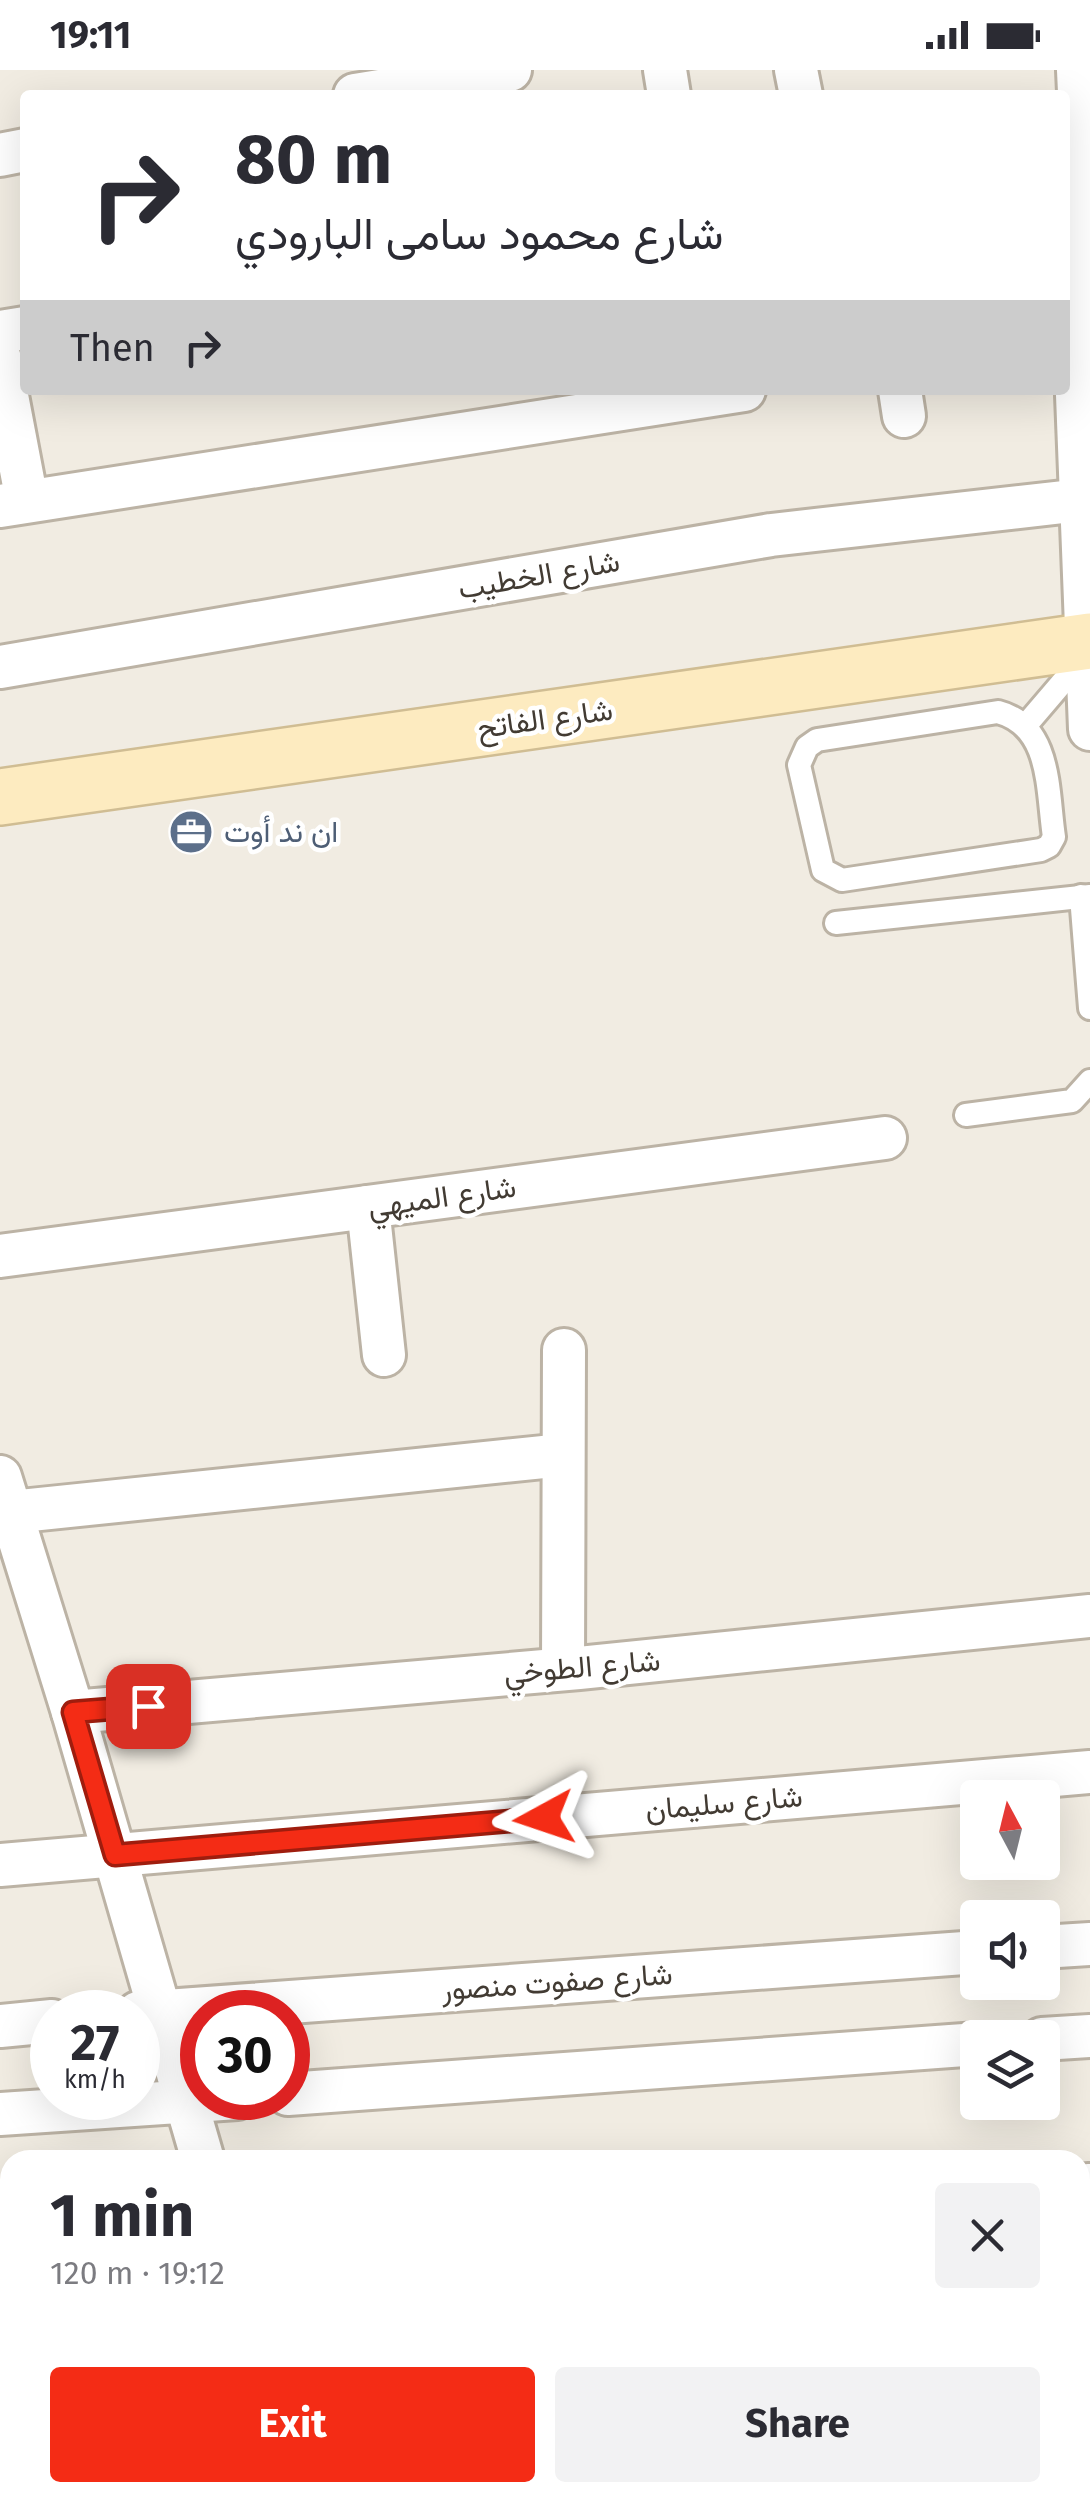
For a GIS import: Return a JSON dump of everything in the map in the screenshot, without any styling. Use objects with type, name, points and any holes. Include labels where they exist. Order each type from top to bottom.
[{"type":"street","points":[[1078,70],[1079,168],[1090,336],[1077,376],[1090,729]]},
{"type":"street","points":[[392,90],[489,77]]},
{"type":"street","points":[[0,360],[13,504],[544,405],[677,395]]},
{"type":"street","name":"شارع الخطيب","points":[[0,667],[771,535],[1081,500]]},
{"type":"street","name":"شارع الفاتح","points":[[0,797],[1088,646]]},
{"type":"street","name":"شارع الميهي","points":[[0,1256],[885,1138]]},
{"type":"street","points":[[368,1207],[384,1355]]},
{"type":"street","points":[[564,1350],[564,1669]]},
{"type":"street","points":[[143,1990],[115,1855],[5,1495],[563,1455]]},
{"type":"street","name":"شارع الطوخي","points":[[73,1712],[564,1669],[1090,1616]]},
{"type":"street","name":"شارع سليمان","points":[[0,1865],[1090,1772]]},
{"type":"street","points":[[1060,1946],[1090,1944]]},
{"type":"street","name":"شارع صفوت منصور","points":[[160,2011],[960,1953]]},
{"type":"street","points":[[0,2026],[30,2023]]},
{"type":"street","points":[[1060,2038],[1090,2036]]},
{"type":"street","points":[[160,2041],[180,2089]]},
{"type":"street","points":[[310,2092],[960,2045]]},
{"type":"street","points":[[0,2114],[180,2101]]},
{"type":"street","points":[[191,2120],[200,2150]]},
{"type":"lane","points":[[1026,724],[1088,646]]},
{"type":"lane","points":[[998,712],[1026,724],[1042,752],[1054,837],[1049,846],[842,880],[823,870],[799,765],[812,743],[998,712]]},
{"type":"lane","points":[[836,924],[1086,896],[1090,1008]]},
{"type":"lane","points":[[966,1115],[1072,1101],[1090,1082]]},
{"type":"place","name":"ان ند أوت","points":[[191,832]]},
{"type":"route","points":[[148,1706],[73,1712],[115,1855],[544,1818]]}]
